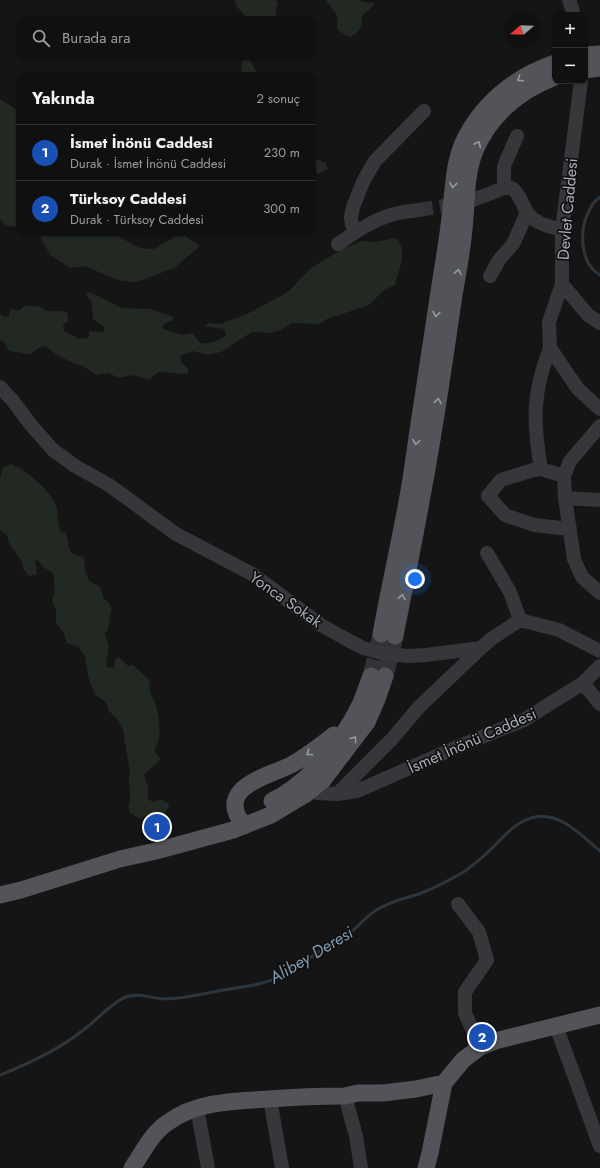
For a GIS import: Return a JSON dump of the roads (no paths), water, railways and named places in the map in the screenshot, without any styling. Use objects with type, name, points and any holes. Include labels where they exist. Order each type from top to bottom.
[{"type":"main road","points":[[589,56],[600,68]]},
{"type":"main road","points":[[552,64],[541,67],[522,77],[503,91],[486,108],[473,125],[463,143],[457,162],[452,186],[446,249],[388,635],[423,495],[464,231],[469,170],[474,152],[482,135],[496,116],[512,101],[531,88],[552,78]]},
{"type":"main road","points":[[0,896],[120,859],[156,851],[233,830],[241,821],[272,815],[304,787],[314,770],[340,737],[378,676],[377,700],[367,722],[323,780],[304,787]]},
{"type":"main road","points":[[241,821],[235,808],[238,796],[245,786],[259,778],[284,768],[305,756],[351,720]]},
{"type":"main road","points":[[426,1168],[444,1083],[464,1060],[480,1047],[495,1041],[600,1015]]},
{"type":"main road","points":[[133,1168],[152,1137],[166,1123],[178,1115],[197,1108],[240,1100],[345,1096],[358,1092],[383,1093],[416,1089],[444,1083]]},
{"type":"street","points":[[569,0],[573,12]]},
{"type":"street","name":"Devlet Caddesi","points":[[581,84],[562,230],[562,284],[588,315],[600,323]]},
{"type":"street","points":[[357,230],[352,226],[351,217],[353,207],[363,182],[375,161],[424,111]]},
{"type":"street","points":[[504,188],[504,166],[517,136]]},
{"type":"street","points":[[473,200],[504,188],[512,188],[522,202],[527,213],[534,220],[540,224],[562,230]]},
{"type":"street","points":[[338,244],[357,230],[394,214],[419,210]]},
{"type":"street","points":[[490,276],[499,260],[512,244],[527,213]]},
{"type":"street","points":[[540,469],[535,422],[536,395],[542,367],[550,348],[550,322],[562,284]]},
{"type":"street","points":[[550,348],[578,390],[600,409]]},
{"type":"street","name":"Yonca Sokak","points":[[0,387],[53,450],[75,466],[109,485],[176,534],[252,574],[321,624],[346,639],[363,648],[382,653],[407,656],[481,648]]},
{"type":"street","points":[[600,426],[570,460],[564,476],[565,498],[574,559],[582,577],[600,593]]},
{"type":"street","points":[[564,476],[540,469],[501,480],[488,496],[505,515],[534,525],[570,529]]},
{"type":"street","points":[[565,498],[600,500]]},
{"type":"street","points":[[487,553],[510,592],[520,620]]},
{"type":"street","points":[[338,794],[392,739],[419,707],[491,638],[520,620],[559,630],[600,651]]},
{"type":"street","name":"İsmet İnönü Caddesi","points":[[304,787],[324,794],[338,794],[357,791],[462,745],[524,720],[583,683],[600,666]]},
{"type":"street","points":[[583,683],[600,704]]},
{"type":"street","points":[[458,904],[479,932],[488,960],[465,992],[465,1012],[480,1047]]},
{"type":"street","points":[[556,1026],[600,1146]]},
{"type":"street","points":[[345,1096],[356,1136],[361,1168]]},
{"type":"street","points":[[270,1099],[282,1168]]},
{"type":"street","points":[[197,1108],[208,1168]]},
{"type":"waterway","name":"Alibey Deresi","points":[[600,197],[592,205],[586,217],[583,235],[583,245],[588,262],[600,275]]},
{"type":"waterway","name":"Alibey Deresi","points":[[0,1075],[32,1061],[73,1038],[115,1003],[126,997],[136,995],[161,999],[181,998],[260,984],[281,976],[343,939],[375,911],[394,902],[431,889],[465,871],[515,826],[528,819],[545,816],[554,818],[571,827],[600,851]]},
{"type":"tunnel","points":[[419,210],[461,203]]},
{"type":"tunnel","points":[[371,676],[381,634]]},
{"type":"tunnel","points":[[385,676],[395,636]]},
{"type":"place","name":"İsmet İnönü Caddesi","points":[[157,827]]},
{"type":"place","name":"Türksoy Caddesi","points":[[482,1037]]}]
